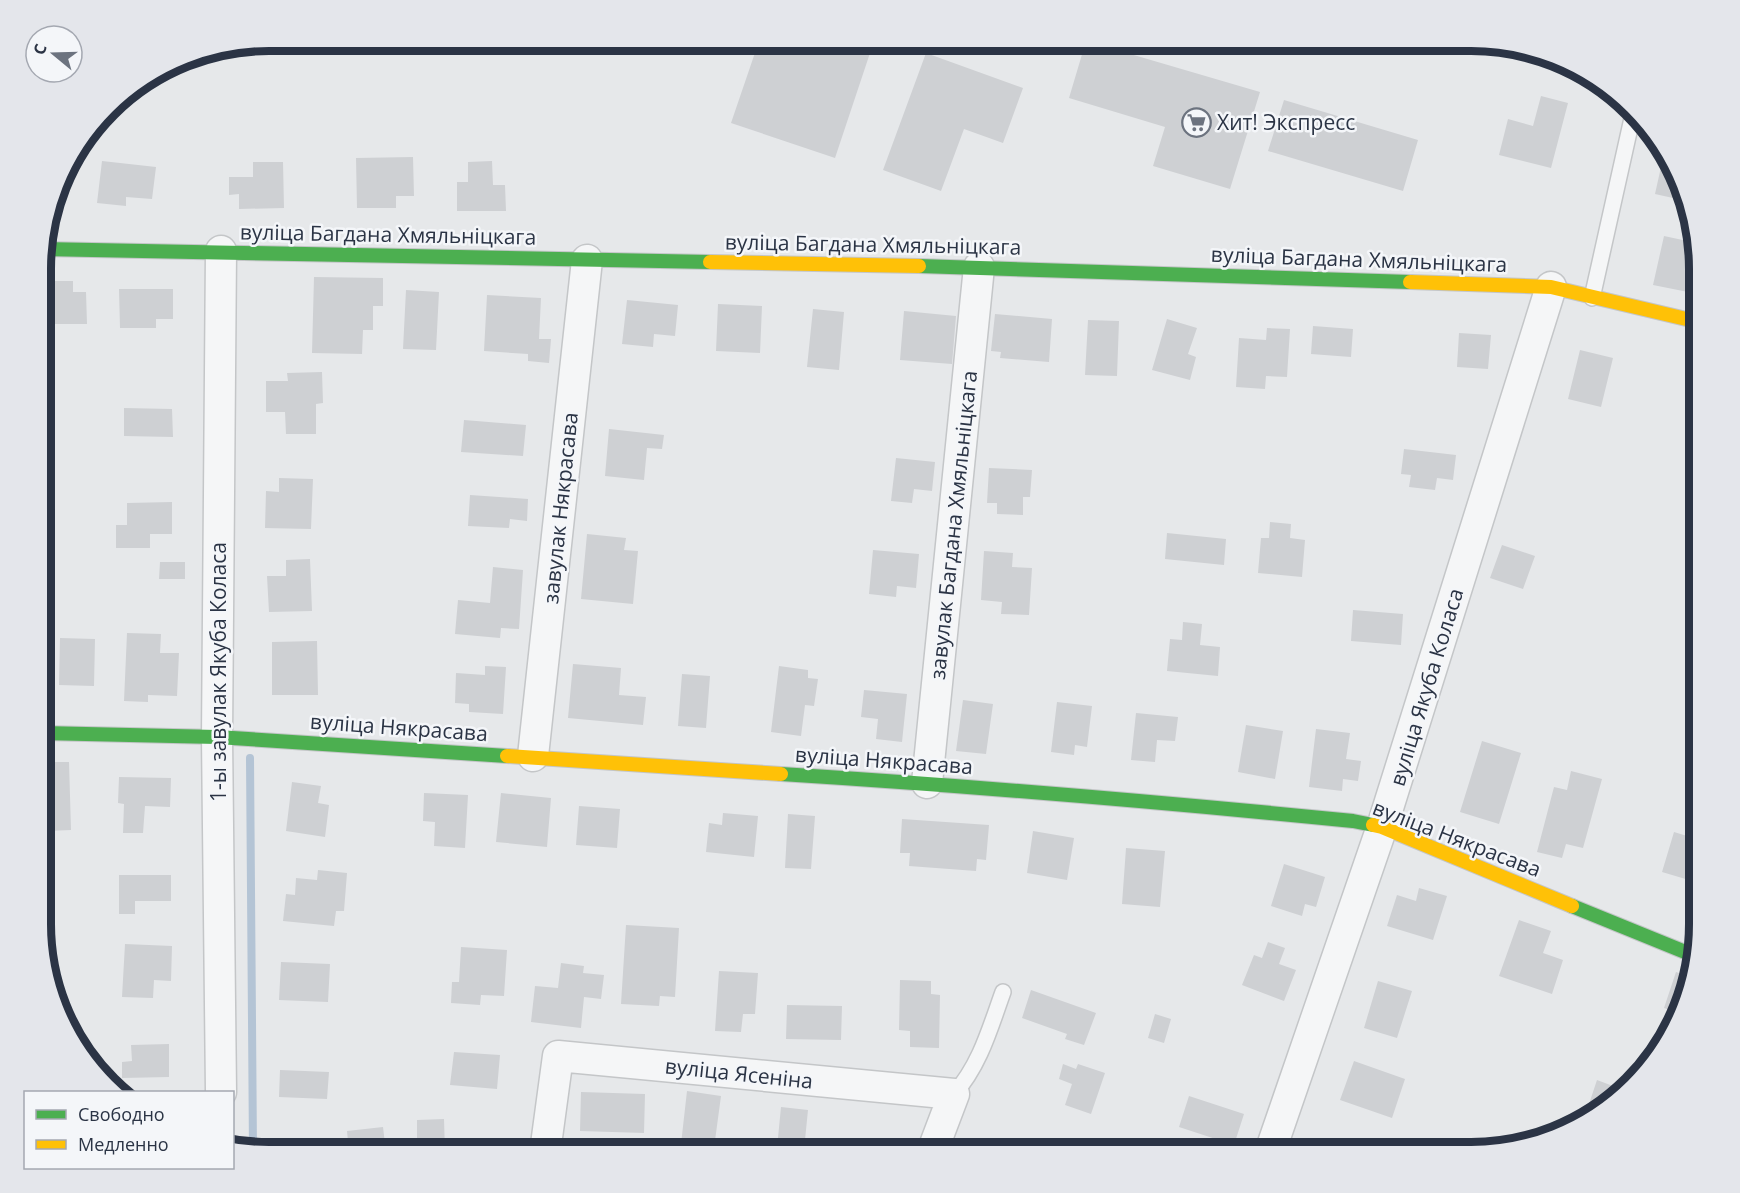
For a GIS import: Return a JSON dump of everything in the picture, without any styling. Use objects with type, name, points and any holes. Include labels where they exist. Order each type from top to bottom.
[{"type":"street","name":"вуліца Багдана Хмяльніцкага","points":[[52,249],[979,267],[1551,286],[1592,298],[1689,320]]},
{"type":"street","name":"1-ы завулак Якуба Коласа","points":[[221,251],[217,737],[221,1091]]},
{"type":"street","name":"завулак Някрасава","points":[[533,756],[587,260]]},
{"type":"street","name":"завулак Багдана Хмяльніцкага","points":[[927,783],[979,267]]},
{"type":"street","name":"вуліца Якуба Коласа","points":[[1273,1142],[1382,827],[1551,286]]},
{"type":"street","name":"вуліца Някрасава","points":[[51,733],[217,737],[533,756],[927,783],[1353,821],[1382,827],[1687,953]]},
{"type":"street","name":"вуліца Ясеніна","points":[[546,1142],[558,1056],[954,1094]]},
{"type":"street","points":[[936,1142],[954,1094]]},
{"type":"lane","points":[[1592,298],[1631,121]]},
{"type":"lane","points":[[954,1094],[968,1079],[977,1063],[1004,992]]},
{"type":"building","points":[[756,51],[871,51],[835,158],[731,123]]},
{"type":"building","points":[[1083,51],[1120,51],[1260,92],[1230,189],[1153,166],[1165,127],[1069,98]]},
{"type":"building","points":[[926,53],[1023,88],[1003,143],[964,129],[941,191],[883,170]]},
{"type":"building","points":[[1541,96],[1568,103],[1551,168],[1499,155],[1508,119],[1533,126]]},
{"type":"building","points":[[1284,100],[1418,140],[1403,191],[1268,151]]},
{"type":"building","points":[[413,157],[414,196],[396,196],[396,208],[357,208],[356,158]]},
{"type":"building","points":[[102,161],[156,167],[152,199],[126,197],[126,206],[97,203]]},
{"type":"building","points":[[492,161],[493,185],[505,185],[506,211],[457,211],[457,182],[468,182],[468,162]]},
{"type":"building","points":[[253,162],[283,162],[284,208],[239,209],[239,194],[229,195],[229,177],[253,177]]},
{"type":"building","points":[[1662,164],[1677,199],[1655,194]]},
{"type":"building","points":[[1664,236],[1687,241],[1689,292],[1653,285]]},
{"type":"building","points":[[314,277],[383,278],[383,306],[373,306],[373,330],[363,330],[362,354],[312,353]]},
{"type":"building","points":[[51,281],[73,281],[73,292],[86,292],[87,324],[51,324]]},
{"type":"building","points":[[119,289],[173,289],[173,319],[156,319],[156,328],[120,328]]},
{"type":"building","points":[[406,290],[439,292],[436,350],[403,349]]},
{"type":"building","points":[[487,295],[541,298],[539,339],[551,339],[549,363],[528,361],[528,354],[484,351]]},
{"type":"building","points":[[627,300],[678,305],[675,336],[654,334],[653,347],[622,344]]},
{"type":"building","points":[[718,304],[762,306],[760,353],[716,351]]},
{"type":"building","points":[[813,309],[844,312],[839,370],[807,367]]},
{"type":"building","points":[[904,311],[956,316],[952,364],[900,360]]},
{"type":"building","points":[[995,314],[1052,319],[1049,362],[1000,358],[1001,352],[991,351]]},
{"type":"building","points":[[1167,319],[1197,328],[1188,354],[1196,357],[1190,380],[1152,370]]},
{"type":"building","points":[[1088,320],[1119,321],[1117,376],[1085,375]]},
{"type":"building","points":[[1313,326],[1353,329],[1351,357],[1311,354]]},
{"type":"building","points":[[1267,328],[1290,329],[1287,377],[1266,376],[1265,389],[1236,387],[1239,338],[1266,340]]},
{"type":"building","points":[[1459,333],[1491,335],[1488,369],[1457,367]]},
{"type":"building","points":[[1580,350],[1613,358],[1601,407],[1568,399]]},
{"type":"building","points":[[322,372],[323,403],[316,404],[316,434],[286,434],[285,412],[266,412],[266,381],[288,381],[287,373]]},
{"type":"building","points":[[124,408],[172,409],[173,437],[124,436]]},
{"type":"building","points":[[464,420],[526,425],[523,456],[461,452]]},
{"type":"building","points":[[609,429],[664,435],[662,449],[647,448],[644,480],[605,476]]},
{"type":"building","points":[[1404,449],[1456,455],[1453,480],[1437,478],[1435,490],[1409,487],[1411,475],[1401,474]]},
{"type":"building","points":[[896,458],[935,462],[932,491],[914,489],[912,503],[891,501]]},
{"type":"building","points":[[989,468],[1032,470],[1030,497],[1023,497],[1023,515],[997,514],[997,503],[987,503]]},
{"type":"building","points":[[279,478],[313,479],[311,529],[265,528],[266,491],[279,492]]},
{"type":"building","points":[[470,495],[528,499],[527,521],[510,519],[509,528],[468,526]]},
{"type":"building","points":[[172,502],[172,534],[150,534],[150,548],[116,548],[116,525],[127,525],[127,503]]},
{"type":"building","points":[[1270,522],[1291,524],[1290,538],[1305,540],[1302,577],[1258,573],[1261,538],[1269,538]]},
{"type":"building","points":[[1167,533],[1226,539],[1224,565],[1165,559]]},
{"type":"building","points":[[587,534],[626,538],[624,550],[638,551],[633,604],[581,599]]},
{"type":"building","points":[[1502,545],[1535,556],[1523,589],[1490,578]]},
{"type":"building","points":[[873,550],[919,554],[916,588],[897,586],[896,597],[869,594]]},
{"type":"building","points":[[984,551],[1013,553],[1012,567],[1032,568],[1029,615],[1001,614],[1002,602],[981,600]]},
{"type":"building","points":[[310,559],[312,611],[269,612],[267,576],[286,576],[286,560]]},
{"type":"building","points":[[160,562],[185,562],[185,579],[159,579]]},
{"type":"building","points":[[493,567],[523,570],[519,629],[501,628],[500,638],[455,634],[458,600],[490,603]]},
{"type":"building","points":[[1353,610],[1403,614],[1401,645],[1351,641]]},
{"type":"building","points":[[1183,622],[1202,624],[1200,645],[1220,647],[1218,676],[1167,671],[1170,639],[1182,640]]},
{"type":"building","points":[[127,633],[161,634],[160,653],[179,653],[177,696],[148,695],[148,702],[124,701]]},
{"type":"building","points":[[60,638],[95,639],[94,686],[59,685]]},
{"type":"building","points":[[317,641],[318,695],[272,695],[272,642]]},
{"type":"building","points":[[573,664],[621,668],[619,695],[646,697],[643,725],[568,718]]},
{"type":"building","points":[[485,666],[506,667],[503,714],[469,712],[469,704],[455,703],[456,673],[485,675]]},
{"type":"building","points":[[779,666],[808,670],[808,678],[818,679],[814,706],[805,705],[801,736],[771,732]]},
{"type":"building","points":[[682,674],[710,676],[706,728],[678,726]]},
{"type":"building","points":[[864,690],[907,694],[902,742],[876,739],[878,719],[861,717]]},
{"type":"building","points":[[963,700],[993,704],[986,754],[956,751]]},
{"type":"building","points":[[1057,702],[1092,706],[1087,747],[1075,745],[1074,755],[1051,752]]},
{"type":"building","points":[[1136,713],[1178,717],[1175,741],[1157,740],[1155,762],[1131,760]]},
{"type":"building","points":[[1246,725],[1283,731],[1275,779],[1238,772]]},
{"type":"building","points":[[1316,729],[1350,733],[1346,759],[1361,761],[1358,781],[1343,779],[1342,791],[1309,787]]},
{"type":"building","points":[[1482,741],[1521,753],[1499,824],[1460,812]]},
{"type":"building","points":[[51,762],[69,762],[71,830],[51,831]]},
{"type":"building","points":[[1571,771],[1602,779],[1583,848],[1566,844],[1562,858],[1537,852],[1554,787],[1567,790]]},
{"type":"building","points":[[119,777],[171,778],[170,807],[145,806],[143,833],[123,833],[124,804],[118,803]]},
{"type":"building","points":[[292,782],[321,786],[318,803],[329,805],[325,837],[286,831]]},
{"type":"building","points":[[424,793],[468,795],[465,848],[434,846],[435,822],[423,821]]},
{"type":"building","points":[[501,793],[551,798],[547,847],[496,842]]},
{"type":"building","points":[[579,806],[620,809],[617,848],[576,845]]},
{"type":"building","points":[[723,813],[758,816],[754,857],[706,852],[709,823],[722,825]]},
{"type":"building","points":[[788,814],[815,816],[811,869],[785,868]]},
{"type":"building","points":[[902,819],[989,825],[986,860],[977,859],[976,871],[909,866],[910,853],[900,853]]},
{"type":"building","points":[[1033,831],[1074,838],[1067,880],[1027,873]]},
{"type":"building","points":[[1674,832],[1689,837],[1689,880],[1662,872]]},
{"type":"building","points":[[1126,848],[1165,851],[1160,907],[1122,904]]},
{"type":"building","points":[[1284,864],[1325,877],[1316,907],[1305,904],[1302,916],[1271,906]]},
{"type":"building","points":[[318,870],[347,873],[344,911],[336,911],[334,926],[283,921],[286,894],[295,895],[296,878],[317,880]]},
{"type":"building","points":[[119,875],[171,875],[171,901],[135,901],[135,914],[119,914]]},
{"type":"building","points":[[1419,888],[1447,896],[1433,940],[1387,926],[1397,895],[1416,901]]},
{"type":"building","points":[[1519,920],[1551,931],[1543,953],[1563,960],[1552,994],[1499,976]]},
{"type":"building","points":[[626,925],[679,928],[675,997],[660,996],[659,1006],[621,1004]]},
{"type":"building","points":[[1268,942],[1285,948],[1279,964],[1296,970],[1284,1001],[1242,985],[1254,955],[1262,958]]},
{"type":"building","points":[[125,944],[172,946],[171,981],[154,980],[153,998],[122,997]]},
{"type":"building","points":[[461,947],[507,950],[504,996],[481,995],[480,1005],[451,1003],[452,982],[459,982]]},
{"type":"building","points":[[281,962],[330,964],[328,1002],[279,1000]]},
{"type":"building","points":[[561,963],[584,966],[583,973],[604,975],[601,999],[584,997],[581,1028],[531,1022],[535,986],[558,988]]},
{"type":"building","points":[[719,971],[758,973],[755,1014],[743,1014],[741,1032],[715,1031]]},
{"type":"building","points":[[1676,972],[1683,974],[1671,1010],[1664,1008]]},
{"type":"building","points":[[900,980],[931,981],[931,994],[940,995],[939,1048],[910,1047],[910,1031],[899,1030]]},
{"type":"building","points":[[1378,981],[1412,991],[1397,1038],[1364,1028]]},
{"type":"building","points":[[1031,990],[1096,1013],[1084,1045],[1065,1039],[1067,1034],[1022,1018]]},
{"type":"building","points":[[787,1005],[842,1006],[841,1040],[786,1039]]},
{"type":"building","points":[[1155,1014],[1171,1019],[1164,1043],[1148,1038]]},
{"type":"building","points":[[169,1044],[169,1077],[122,1078],[122,1062],[132,1061],[131,1045]]},
{"type":"building","points":[[454,1052],[500,1055],[497,1089],[450,1085]]},
{"type":"building","points":[[1354,1061],[1405,1079],[1392,1118],[1340,1100]]},
{"type":"building","points":[[1063,1064],[1076,1069],[1078,1064],[1105,1073],[1091,1114],[1065,1105],[1072,1084],[1059,1079]]},
{"type":"building","points":[[280,1070],[329,1072],[327,1099],[279,1097]]},
{"type":"building","points":[[1597,1080],[1616,1087],[1604,1097],[1588,1107]]},
{"type":"building","points":[[687,1091],[721,1096],[715,1142],[681,1142]]},
{"type":"building","points":[[581,1092],[645,1094],[644,1133],[580,1131]]},
{"type":"building","points":[[1189,1096],[1244,1114],[1235,1142],[1225,1142],[1179,1127]]},
{"type":"building","points":[[781,1107],[808,1110],[805,1142],[778,1142]]},
{"type":"building","points":[[444,1119],[445,1142],[408,1142],[408,1138],[417,1138],[417,1120]]},
{"type":"building","points":[[383,1127],[385,1142],[348,1142],[347,1131]]},
{"type":"waterway","points":[[250,758],[253,1142]]},
{"type":"traffic: fast","points":[[52,249],[710,262]]},
{"type":"traffic: fast","points":[[919,266],[1410,282]]},
{"type":"traffic: fast","points":[[51,733],[217,737],[507,756]]},
{"type":"traffic: fast","points":[[781,774],[1138,801],[1353,821],[1373,825]]},
{"type":"traffic: fast","points":[[1572,906],[1687,953]]},
{"type":"traffic: slow","points":[[710,262],[919,266]]},
{"type":"traffic: slow","points":[[1410,282],[1551,287],[1689,320]]},
{"type":"traffic: slow","points":[[507,756],[781,774]]},
{"type":"traffic: slow","points":[[1373,825],[1572,906]]},
{"type":"place","name":"Хит! Экспресс","points":[[1196,122]]}]
